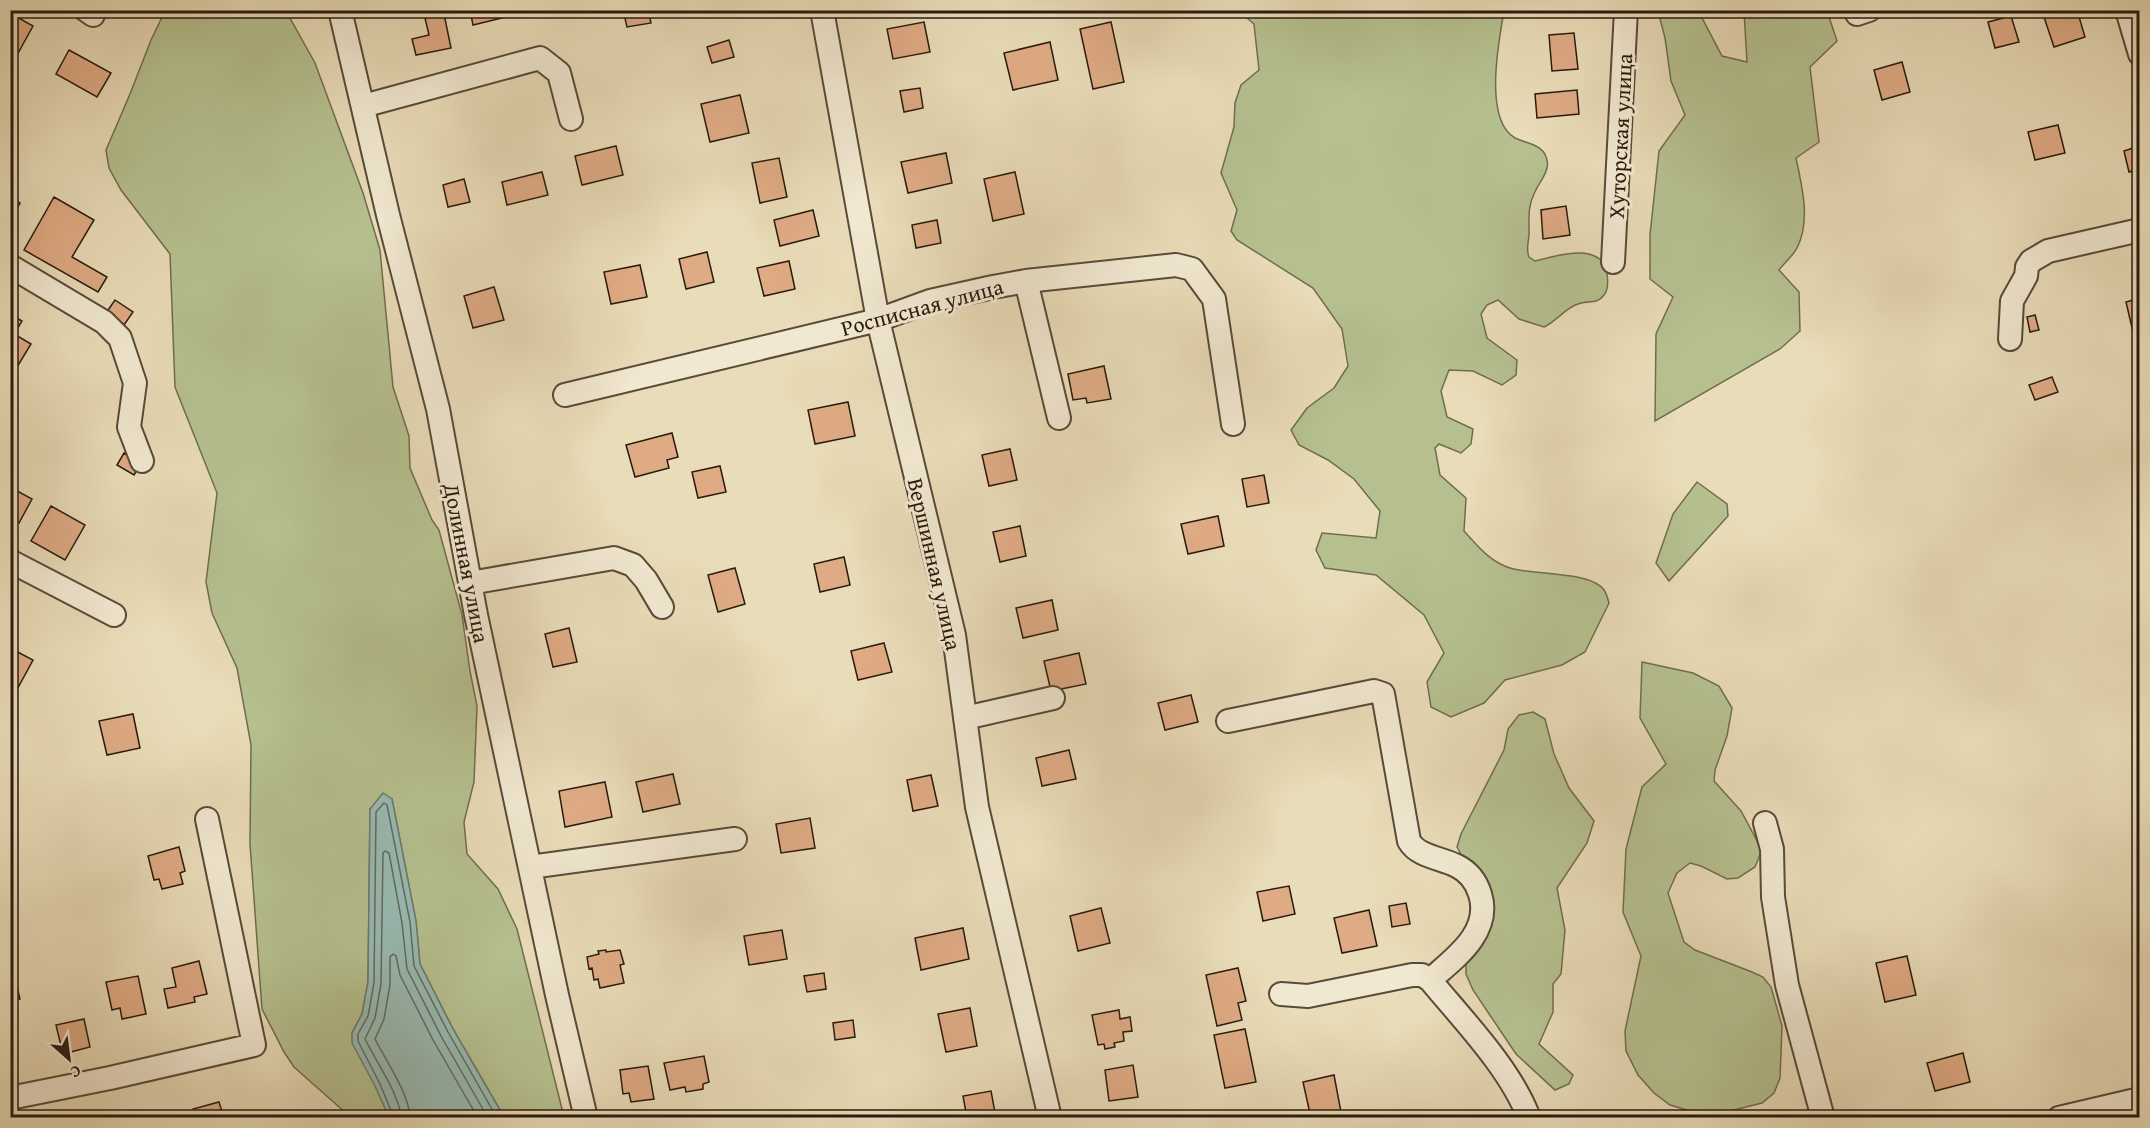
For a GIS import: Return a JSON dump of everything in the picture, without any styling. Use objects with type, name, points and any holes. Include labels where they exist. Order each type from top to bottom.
[{"type":"street","name":"Долинная улица","points":[[340,10],[387,215],[438,409],[470,583],[586,1118]]},
{"type":"street","name":"Вершинная улица","points":[[822,10],[878,320],[954,635],[977,807],[1050,1118]]},
{"type":"street","name":"Хуторская улица","points":[[1613,262],[1626,10]]},
{"type":"street","points":[[2127,10],[2139,54]]},
{"type":"street","points":[[363,106],[540,58],[559,73],[571,119]]},
{"type":"street","points":[[2010,339],[2012,302],[2031,261],[2048,250],[2139,230]]},
{"type":"street","name":"Росписная улица","points":[[565,395],[878,320],[930,301],[1026,281],[1176,265],[1192,269],[1214,299],[1233,424]]},
{"type":"street","points":[[10,266],[104,322],[120,338],[135,383],[129,427],[142,461]]},
{"type":"street","points":[[1026,281],[1059,418]]},
{"type":"street","points":[[470,583],[614,558],[633,565],[646,580],[662,607]]},
{"type":"street","points":[[10,561],[114,615]]},
{"type":"street","points":[[1228,722],[1374,691],[1383,694],[1409,841],[1420,852],[1446,861],[1469,873],[1477,885],[1481,898],[1479,923],[1470,943],[1430,980]]},
{"type":"street","points":[[965,718],[1053,698]]},
{"type":"street","points":[[10,1098],[254,1045],[207,819]]},
{"type":"street","points":[[1766,824],[1772,849],[1773,897],[1787,985],[1823,1118]]},
{"type":"street","points":[[530,867],[735,839]]},
{"type":"street","points":[[1281,994],[1308,996],[1412,975],[1422,975],[1430,980],[1498,1064],[1523,1101],[1529,1118]]},
{"type":"street","points":[[2060,1118],[2139,1099]]},
{"type":"green space","points":[[1404,10],[1418,13],[1424,10],[1504,11],[1496,79],[1499,115],[1505,129],[1515,138],[1539,148],[1547,160],[1545,173],[1532,198],[1530,207],[1527,250],[1529,257],[1535,261],[1565,254],[1587,254],[1603,263],[1607,273],[1606,290],[1601,298],[1573,306],[1544,327],[1519,319],[1498,300],[1487,305],[1481,314],[1487,338],[1517,360],[1516,375],[1502,385],[1473,371],[1449,370],[1441,391],[1447,417],[1473,429],[1471,444],[1461,453],[1439,444],[1435,448],[1440,475],[1466,498],[1464,531],[1484,552],[1503,565],[1520,570],[1587,580],[1604,590],[1609,603],[1585,652],[1562,665],[1505,680],[1484,703],[1451,717],[1431,707],[1427,682],[1444,653],[1424,615],[1376,575],[1325,568],[1316,550],[1322,533],[1376,538],[1380,511],[1354,479],[1328,460],[1299,445],[1291,430],[1307,408],[1334,388],[1348,366],[1342,329],[1313,288],[1237,240],[1231,231],[1237,210],[1221,173],[1234,127],[1235,103],[1241,85],[1259,70],[1254,24],[1239,11]]},
{"type":"green space","points":[[165,11],[286,11],[315,63],[363,193],[380,250],[393,387],[409,436],[410,468],[432,520],[439,530],[462,615],[477,706],[474,782],[464,822],[467,854],[498,889],[517,929],[564,1117],[504,1117],[453,1029],[420,964],[416,921],[392,799],[370,809],[368,982],[362,1014],[352,1033],[389,1117],[347,1117],[347,1114],[294,1067],[262,1009],[250,844],[251,745],[237,668],[212,613],[206,582],[217,493],[175,387],[170,254],[121,190],[109,168],[106,150]]},
{"type":"green space","points":[[1658,11],[1701,11],[1700,14],[1722,56],[1747,62],[1744,11],[1827,11],[1837,41],[1810,67],[1819,142],[1796,158],[1804,203],[1804,226],[1797,248],[1779,270],[1799,292],[1800,331],[1780,349],[1655,421],[1656,334],[1673,297],[1650,279],[1650,235],[1659,151],[1685,115],[1671,81],[1665,38]]},
{"type":"green space","points":[[1697,482],[1727,504],[1728,516],[1669,581],[1656,563],[1673,514]]},
{"type":"green space","points":[[1642,662],[1693,673],[1719,686],[1732,708],[1727,736],[1715,770],[1714,781],[1741,811],[1762,850],[1755,867],[1738,878],[1727,879],[1690,863],[1677,873],[1668,893],[1684,942],[1695,950],[1763,977],[1771,987],[1782,1026],[1780,1078],[1774,1093],[1762,1103],[1714,1115],[1670,1105],[1654,1093],[1638,1075],[1626,1051],[1625,1031],[1641,956],[1623,912],[1626,849],[1642,787],[1666,764],[1640,718]]},
{"type":"green space","points":[[1533,712],[1545,719],[1554,754],[1569,788],[1594,821],[1587,843],[1557,888],[1565,930],[1561,974],[1553,984],[1553,1012],[1539,1044],[1573,1075],[1569,1084],[1555,1090],[1516,1054],[1473,990],[1466,974],[1466,960],[1484,935],[1463,858],[1457,847],[1461,834],[1504,750],[1508,729],[1519,715]]},
{"type":"water","points":[[383,793],[392,799],[416,921],[420,964],[453,1029],[504,1117],[389,1117],[352,1043],[352,1033],[362,1014],[368,982],[370,809]]},
{"type":"building","points":[[470,10],[509,10],[510,16],[473,25]]},
{"type":"building","points":[[623,10],[648,10],[651,23],[627,27]]},
{"type":"building","points":[[2077,10],[2085,37],[2054,47],[2042,11]]},
{"type":"building","points":[[10,13],[33,26],[17,55],[10,52]]},
{"type":"building","points":[[444,14],[451,48],[416,55],[412,39],[429,35],[425,18]]},
{"type":"building","points":[[2011,16],[2019,42],[1995,48],[1988,22]]},
{"type":"building","points":[[924,22],[930,52],[893,59],[887,29]]},
{"type":"building","points":[[1111,22],[1124,82],[1093,89],[1080,29]]},
{"type":"building","points":[[1574,33],[1578,69],[1552,71],[1549,35]]},
{"type":"building","points":[[729,40],[734,57],[712,63],[707,47]]},
{"type":"building","points":[[1050,42],[1058,80],[1013,90],[1004,53]]},
{"type":"building","points":[[69,50],[111,73],[97,97],[56,74]]},
{"type":"building","points":[[1902,62],[1910,92],[1882,100],[1874,70]]},
{"type":"building","points":[[920,88],[923,108],[904,112],[900,91]]},
{"type":"building","points":[[1577,90],[1579,114],[1537,118],[1535,94]]},
{"type":"building","points":[[740,95],[749,133],[710,142],[701,104]]},
{"type":"building","points":[[2058,125],[2065,153],[2035,160],[2028,132]]},
{"type":"building","points":[[616,146],[623,175],[582,185],[575,156]]},
{"type":"building","points":[[2139,146],[2140,169],[2129,172],[2124,151]]},
{"type":"building","points":[[946,153],[952,183],[908,193],[901,162]]},
{"type":"building","points":[[779,158],[787,197],[760,203],[752,163]]},
{"type":"building","points":[[542,172],[548,195],[507,205],[502,182]]},
{"type":"building","points":[[1015,172],[1024,214],[993,221],[984,179]]},
{"type":"building","points":[[464,179],[470,202],[448,207],[443,185]]},
{"type":"building","points":[[10,197],[20,203],[10,221]]},
{"type":"building","points":[[54,197],[94,220],[72,257],[107,277],[98,292],[24,250]]},
{"type":"building","points":[[1566,206],[1570,235],[1543,239],[1541,210]]},
{"type":"building","points":[[813,210],[819,236],[780,246],[774,220]]},
{"type":"building","points":[[937,220],[941,243],[916,248],[912,225]]},
{"type":"building","points":[[707,252],[714,282],[686,289],[679,259]]},
{"type":"building","points":[[789,261],[795,289],[764,296],[757,268]]},
{"type":"building","points":[[640,265],[647,297],[611,304],[604,272]]},
{"type":"building","points":[[494,287],[504,320],[473,328],[464,296]]},
{"type":"building","points":[[2140,298],[2140,330],[2133,332],[2126,302]]},
{"type":"building","points":[[115,300],[133,312],[124,325],[106,313]]},
{"type":"building","points":[[10,314],[22,321],[14,334],[31,344],[14,372],[10,370]]},
{"type":"building","points":[[2035,315],[2039,330],[2030,332],[2027,317]]},
{"type":"building","points":[[1104,366],[1111,399],[1087,403],[1086,398],[1073,400],[1068,374]]},
{"type":"building","points":[[2052,377],[2058,392],[2035,400],[2029,385]]},
{"type":"building","points":[[848,402],[855,436],[815,444],[808,410]]},
{"type":"building","points":[[672,433],[678,457],[667,460],[669,468],[635,477],[626,445]]},
{"type":"building","points":[[1010,449],[1017,480],[989,486],[982,455]]},
{"type":"building","points":[[124,453],[141,463],[134,475],[117,465]]},
{"type":"building","points":[[720,466],[726,492],[698,498],[692,472]]},
{"type":"building","points":[[1264,475],[1269,503],[1247,507],[1242,479]]},
{"type":"building","points":[[10,487],[32,499],[19,523],[10,519]]},
{"type":"building","points":[[51,506],[85,525],[65,560],[31,541]]},
{"type":"building","points":[[1218,516],[1224,546],[1188,554],[1181,524]]},
{"type":"building","points":[[1020,526],[1026,556],[1000,562],[993,532]]},
{"type":"building","points":[[844,557],[850,585],[820,592],[814,564]]},
{"type":"building","points":[[735,568],[745,604],[718,612],[708,575]]},
{"type":"building","points":[[1052,600],[1058,630],[1023,638],[1016,608]]},
{"type":"building","points":[[569,628],[577,662],[553,667],[545,634]]},
{"type":"building","points":[[884,643],[892,672],[858,680],[851,651]]},
{"type":"building","points":[[10,648],[33,660],[14,695],[10,693]]},
{"type":"building","points":[[1079,653],[1086,684],[1051,691],[1044,661]]},
{"type":"building","points":[[1191,695],[1198,722],[1165,730],[1158,703]]},
{"type":"building","points":[[133,714],[140,748],[107,755],[99,721]]},
{"type":"building","points":[[1069,750],[1076,779],[1042,786],[1036,758]]},
{"type":"building","points":[[673,774],[680,804],[643,812],[636,782]]},
{"type":"building","points":[[931,775],[938,806],[913,811],[907,780]]},
{"type":"building","points":[[605,782],[612,817],[565,827],[559,791]]},
{"type":"building","points":[[810,818],[815,848],[781,853],[776,824]]},
{"type":"building","points":[[179,847],[185,871],[180,873],[183,884],[162,889],[159,879],[154,880],[148,856]]},
{"type":"building","points":[[1289,886],[1295,914],[1263,921],[1257,892]]},
{"type":"building","points":[[1406,903],[1410,924],[1392,927],[1389,906]]},
{"type":"building","points":[[1101,908],[1110,943],[1078,951],[1070,916]]},
{"type":"building","points":[[1369,910],[1377,946],[1342,953],[1334,918]]},
{"type":"building","points":[[963,928],[969,959],[921,970],[915,938]]},
{"type":"building","points":[[782,930],[787,959],[749,965],[744,936]]},
{"type":"building","points":[[606,950],[606,952],[620,950],[624,964],[620,965],[624,983],[600,988],[598,979],[594,980],[592,968],[589,969],[587,957],[599,954],[598,951]]},
{"type":"building","points":[[1907,956],[1916,995],[1885,1002],[1876,963]]},
{"type":"building","points":[[199,961],[207,994],[194,997],[195,1002],[168,1008],[164,989],[176,987],[172,968]]},
{"type":"building","points":[[1238,968],[1246,1001],[1238,1003],[1242,1020],[1217,1026],[1206,975]]},
{"type":"building","points":[[13,970],[20,999],[10,1001],[10,971]]},
{"type":"building","points":[[824,973],[826,989],[807,992],[804,976]]},
{"type":"building","points":[[138,976],[146,1014],[122,1019],[120,1008],[112,1010],[106,982]]},
{"type":"building","points":[[970,1008],[977,1046],[946,1052],[938,1014]]},
{"type":"building","points":[[1119,1010],[1120,1019],[1130,1017],[1132,1031],[1123,1032],[1124,1041],[1114,1043],[1115,1047],[1105,1049],[1104,1044],[1098,1045],[1092,1015]]},
{"type":"building","points":[[84,1019],[90,1047],[63,1054],[56,1025]]},
{"type":"building","points":[[853,1020],[855,1037],[835,1040],[833,1023]]},
{"type":"building","points":[[1245,1029],[1256,1082],[1225,1088],[1214,1035]]},
{"type":"building","points":[[1963,1053],[1970,1082],[1935,1091],[1927,1063]]},
{"type":"building","points":[[704,1056],[709,1082],[703,1084],[703,1089],[686,1092],[685,1087],[670,1090],[664,1063]]},
{"type":"building","points":[[1133,1065],[1138,1097],[1109,1101],[1105,1070]]},
{"type":"building","points":[[648,1066],[654,1099],[631,1102],[629,1093],[623,1094],[620,1070]]},
{"type":"building","points":[[1334,1075],[1341,1112],[1311,1118],[1303,1082]]},
{"type":"building","points":[[991,1091],[996,1118],[967,1118],[963,1096]]},
{"type":"building","points":[[219,1102],[224,1118],[195,1118],[193,1109]]}]
